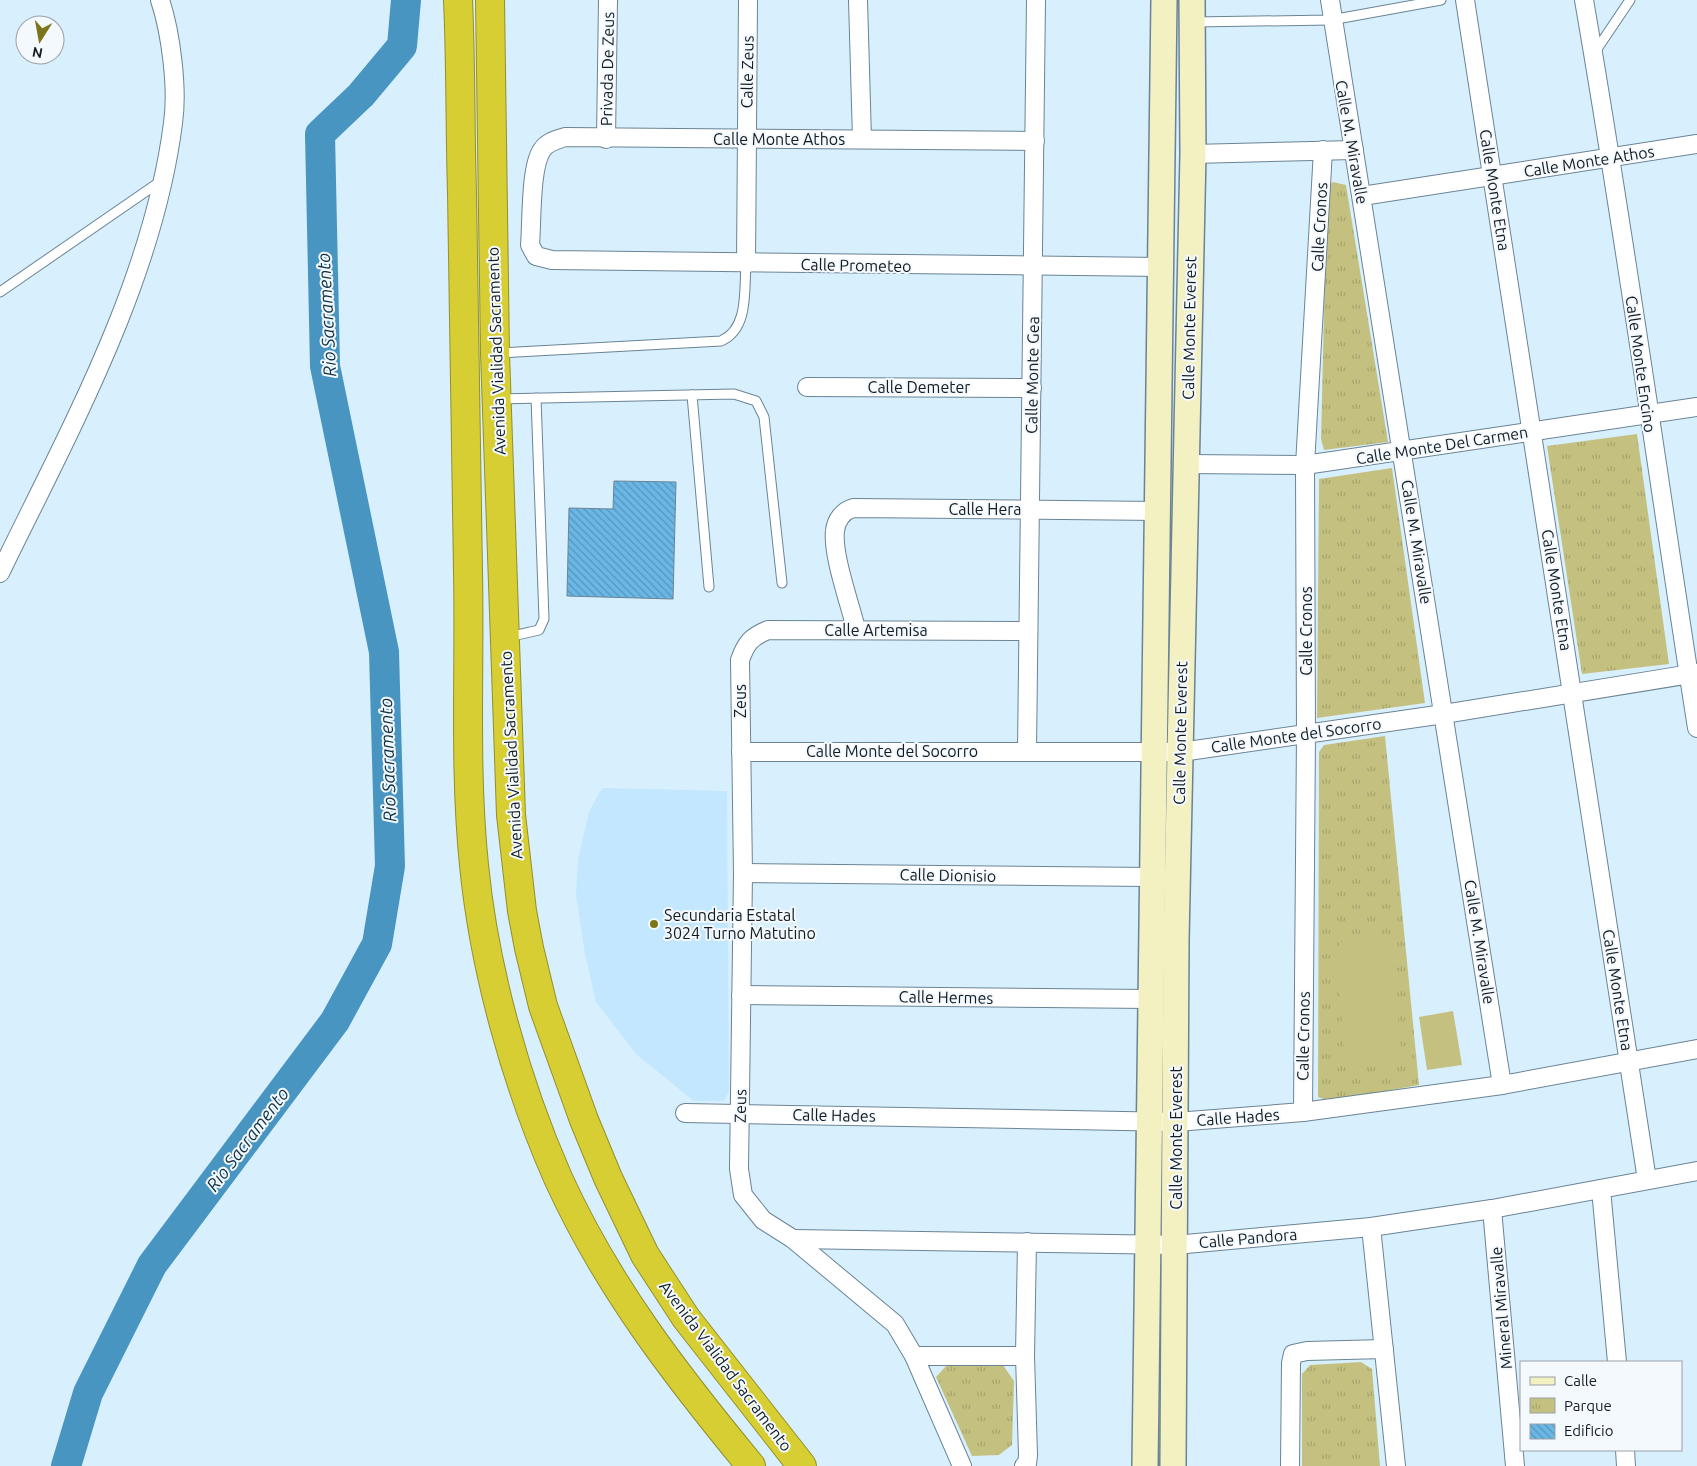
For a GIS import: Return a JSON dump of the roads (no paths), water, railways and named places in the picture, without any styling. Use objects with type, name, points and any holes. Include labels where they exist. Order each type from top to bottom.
[{"type":"highway","name":"Avenida Vialidad Sacramento","points":[[458,0],[469,760],[474,863],[485,938],[503,1019],[532,1109],[557,1175],[581,1226],[621,1296],[652,1341],[750,1466]]},
{"type":"highway","name":"Avenida Vialidad Sacramento","points":[[490,0],[495,353],[511,815],[522,911],[543,1006],[555,1042],[608,1178],[650,1263],[686,1318],[802,1466]]},
{"type":"street","points":[[0,572],[112,337],[144,248],[163,180],[174,121],[172,65],[160,0]]},
{"type":"street","name":"Privada De Zeus","points":[[606,139],[608,0]]},
{"type":"street","name":"Calle Zeus","points":[[746,264],[748,0]]},
{"type":"street","points":[[858,0],[862,140]]},
{"type":"street","name":"Calle Monte Gea","points":[[1027,750],[1036,0]]},
{"type":"street","name":"Calle Monte Everest","points":[[1145,1466],[1151,1121],[1150,999],[1155,753],[1164,0]]},
{"type":"street","name":"Calle M. Miravalle","points":[[1330,0],[1331,20],[1362,196],[1502,1085]]},
{"type":"street","name":"Calle Monte Etna","points":[[1466,0],[1647,1180]]},
{"type":"street","name":"Calle Monte Encino","points":[[1584,0],[1611,157],[1648,416],[1693,673],[1697,728]]},
{"type":"street","name":"Calle Monte Everest","points":[[1173,1466],[1176,940],[1193,154],[1192,11]]},
{"type":"street","name":"Calle Monte Athos","points":[[552,260],[536,256],[530,245],[535,163],[542,149],[552,142],[565,138],[1035,141]]},
{"type":"street","name":"Calle Monte Athos","points":[[1362,196],[1697,144]]},
{"type":"street","name":"Calle Cronos","points":[[1303,1112],[1306,734],[1305,465],[1323,150]]},
{"type":"street","points":[[1193,154],[1354,150]]},
{"type":"street","name":"Calle Prometeo","points":[[552,260],[746,264],[1161,267]]},
{"type":"street","name":"Calle Demeter","points":[[807,387],[1032,388]]},
{"type":"street","name":"Calle Monte Del Carmen","points":[[1186,464],[1305,465],[1648,416],[1697,407]]},
{"type":"street","name":"Calle Hera","points":[[856,629],[835,542],[838,522],[847,510],[853,508],[1158,511]]},
{"type":"street","name":"Calle Artemisa","points":[[740,660],[745,645],[753,636],[768,630],[1028,631]]},
{"type":"street","name":"Zeus","points":[[740,660],[743,874],[739,1170],[743,1195],[763,1220],[793,1239],[880,1309],[895,1324],[914,1356],[962,1466]]},
{"type":"street","name":"Calle Monte del Socorro","points":[[741,752],[1027,750],[1181,752],[1444,714],[1693,673]]},
{"type":"street","name":"Calle Dionisio","points":[[743,874],[1152,877]]},
{"type":"street","name":"Calle Hermes","points":[[741,995],[1150,999]]},
{"type":"street","name":"Calle Hades","points":[[685,1113],[1176,1122],[1303,1112],[1502,1085],[1697,1049]]},
{"type":"street","name":"Calle Pandora","points":[[793,1239],[1175,1245],[1371,1227],[1492,1209],[1697,1171]]},
{"type":"street","points":[[1602,1189],[1617,1361]]},
{"type":"street","name":"Mineral Miravalle","points":[[1492,1209],[1515,1466]]},
{"type":"street","points":[[1371,1227],[1396,1466]]},
{"type":"street","points":[[1024,1466],[1028,1462],[1025,1356],[1027,1242]]},
{"type":"street","points":[[1290,1466],[1291,1363],[1293,1354],[1307,1351],[1384,1349]]},
{"type":"street","points":[[914,1356],[1025,1356]]},
{"type":"street","points":[[1625,1451],[1626,1466]]},
{"type":"lane","points":[[1192,11],[1331,20],[1441,0]]},
{"type":"lane","points":[[1593,54],[1630,0]]},
{"type":"lane","points":[[0,292],[163,180]]},
{"type":"lane","points":[[495,353],[721,341],[730,338],[737,329],[741,317],[746,264]]},
{"type":"lane","points":[[497,399],[734,394],[756,401],[764,417],[782,583]]},
{"type":"lane","points":[[692,395],[709,587]]},
{"type":"lane","points":[[506,637],[539,630],[544,620],[536,398]]},
{"type":"waterway","name":"Rio Sacramento","points":[[66,1466],[88,1393],[152,1265],[335,1021],[377,944],[390,866],[384,652],[325,366],[320,134],[361,95],[402,46],[406,0]]},
{"type":"place","name":"Secundaria Estatal 3024 Turno Matutino","points":[[654,924]]}]
